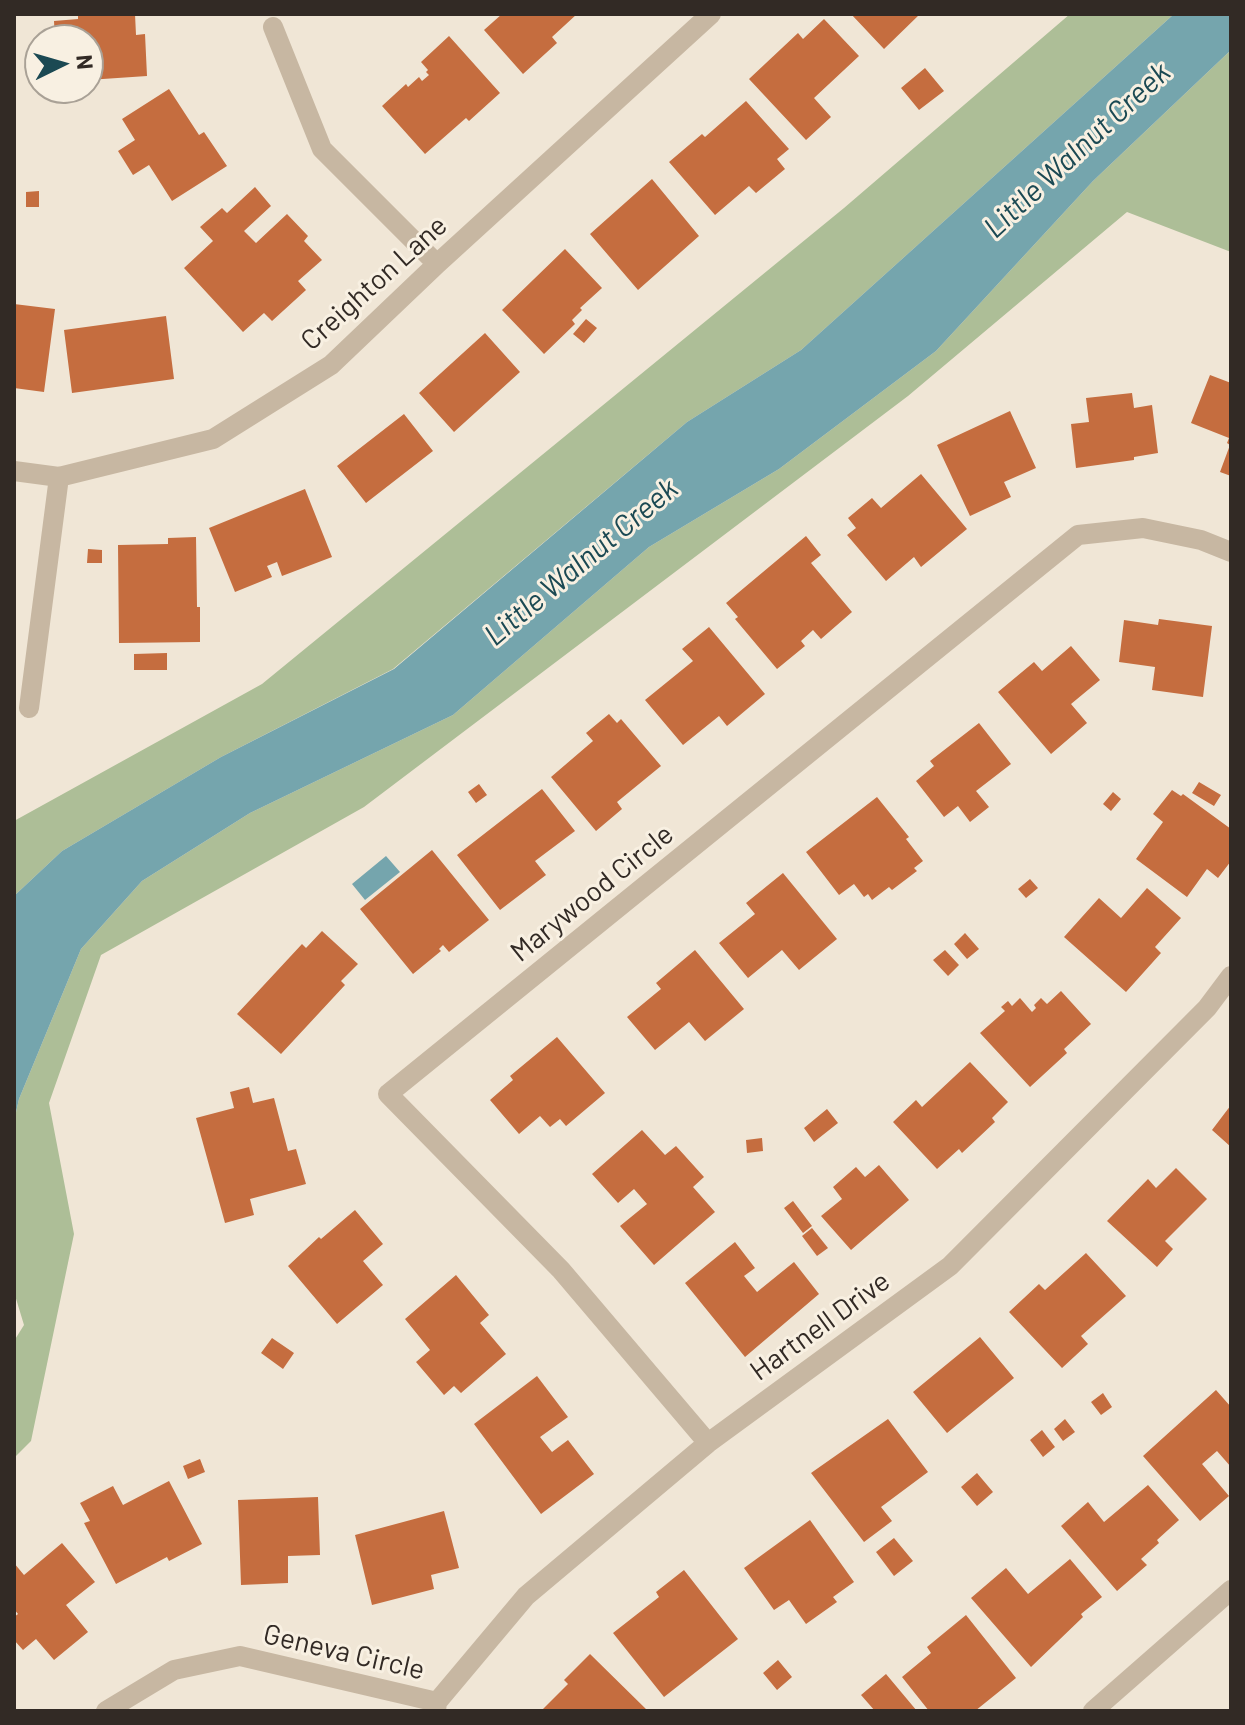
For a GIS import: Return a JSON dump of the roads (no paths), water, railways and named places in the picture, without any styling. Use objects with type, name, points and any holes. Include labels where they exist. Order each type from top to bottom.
[{"type":"street","name":"Creighton Lane","points":[[14,471],[59,477],[213,439],[331,365],[711,14]]},
{"type":"street","points":[[273,27],[322,149],[437,264]]},
{"type":"street","points":[[29,708],[59,477]]},
{"type":"street","name":"Marywood Circle","points":[[708,1443],[561,1270],[388,1094],[1078,535],[1143,528],[1201,540],[1231,552]]},
{"type":"street","name":"Hartnell Drive","points":[[437,1707],[526,1596],[708,1443],[950,1266],[1207,1008],[1231,976]]},
{"type":"street","points":[[1093,1711],[1231,1590]]},
{"type":"street","name":"Geneva Circle","points":[[106,1711],[174,1670],[240,1656],[437,1707]]},
{"type":"water","name":"Little Walnut Creek","points":[[1174,14],[1231,14],[1231,50],[1093,181],[936,351],[779,469],[649,547],[453,715],[250,813],[142,881],[81,949],[19,1099],[14,1121],[14,896],[62,851],[221,757],[394,669],[687,422],[801,350]]},
{"type":"water","points":[[386,856],[400,872],[365,900],[352,884]]}]
